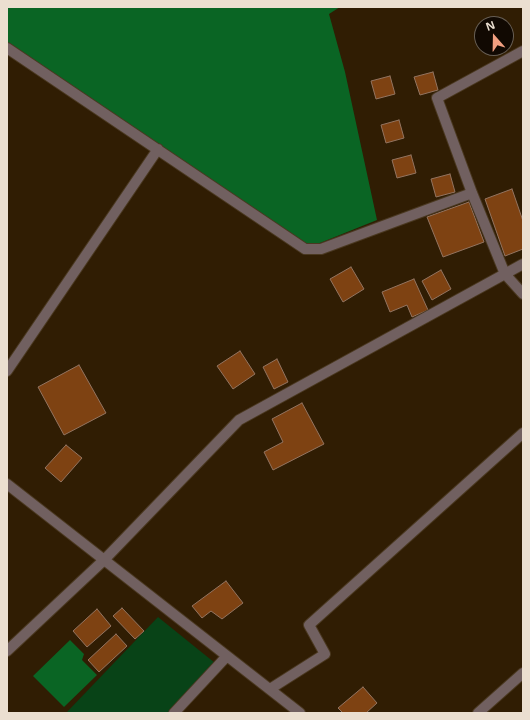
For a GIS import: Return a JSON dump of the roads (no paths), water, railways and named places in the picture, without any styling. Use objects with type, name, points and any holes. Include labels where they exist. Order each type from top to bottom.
[{"type":"street","points":[[7,48],[305,249],[321,248],[472,193]]},
{"type":"street","points":[[523,51],[437,98],[472,193],[505,274],[523,294]]},
{"type":"street","points":[[7,372],[158,149]]},
{"type":"street","points":[[7,651],[104,560],[239,420],[523,264]]},
{"type":"street","points":[[270,689],[325,654],[309,625],[523,433]]},
{"type":"street","points":[[7,484],[300,713]]},
{"type":"street","points":[[174,713],[227,656]]},
{"type":"street","points":[[478,713],[523,673]]}]
